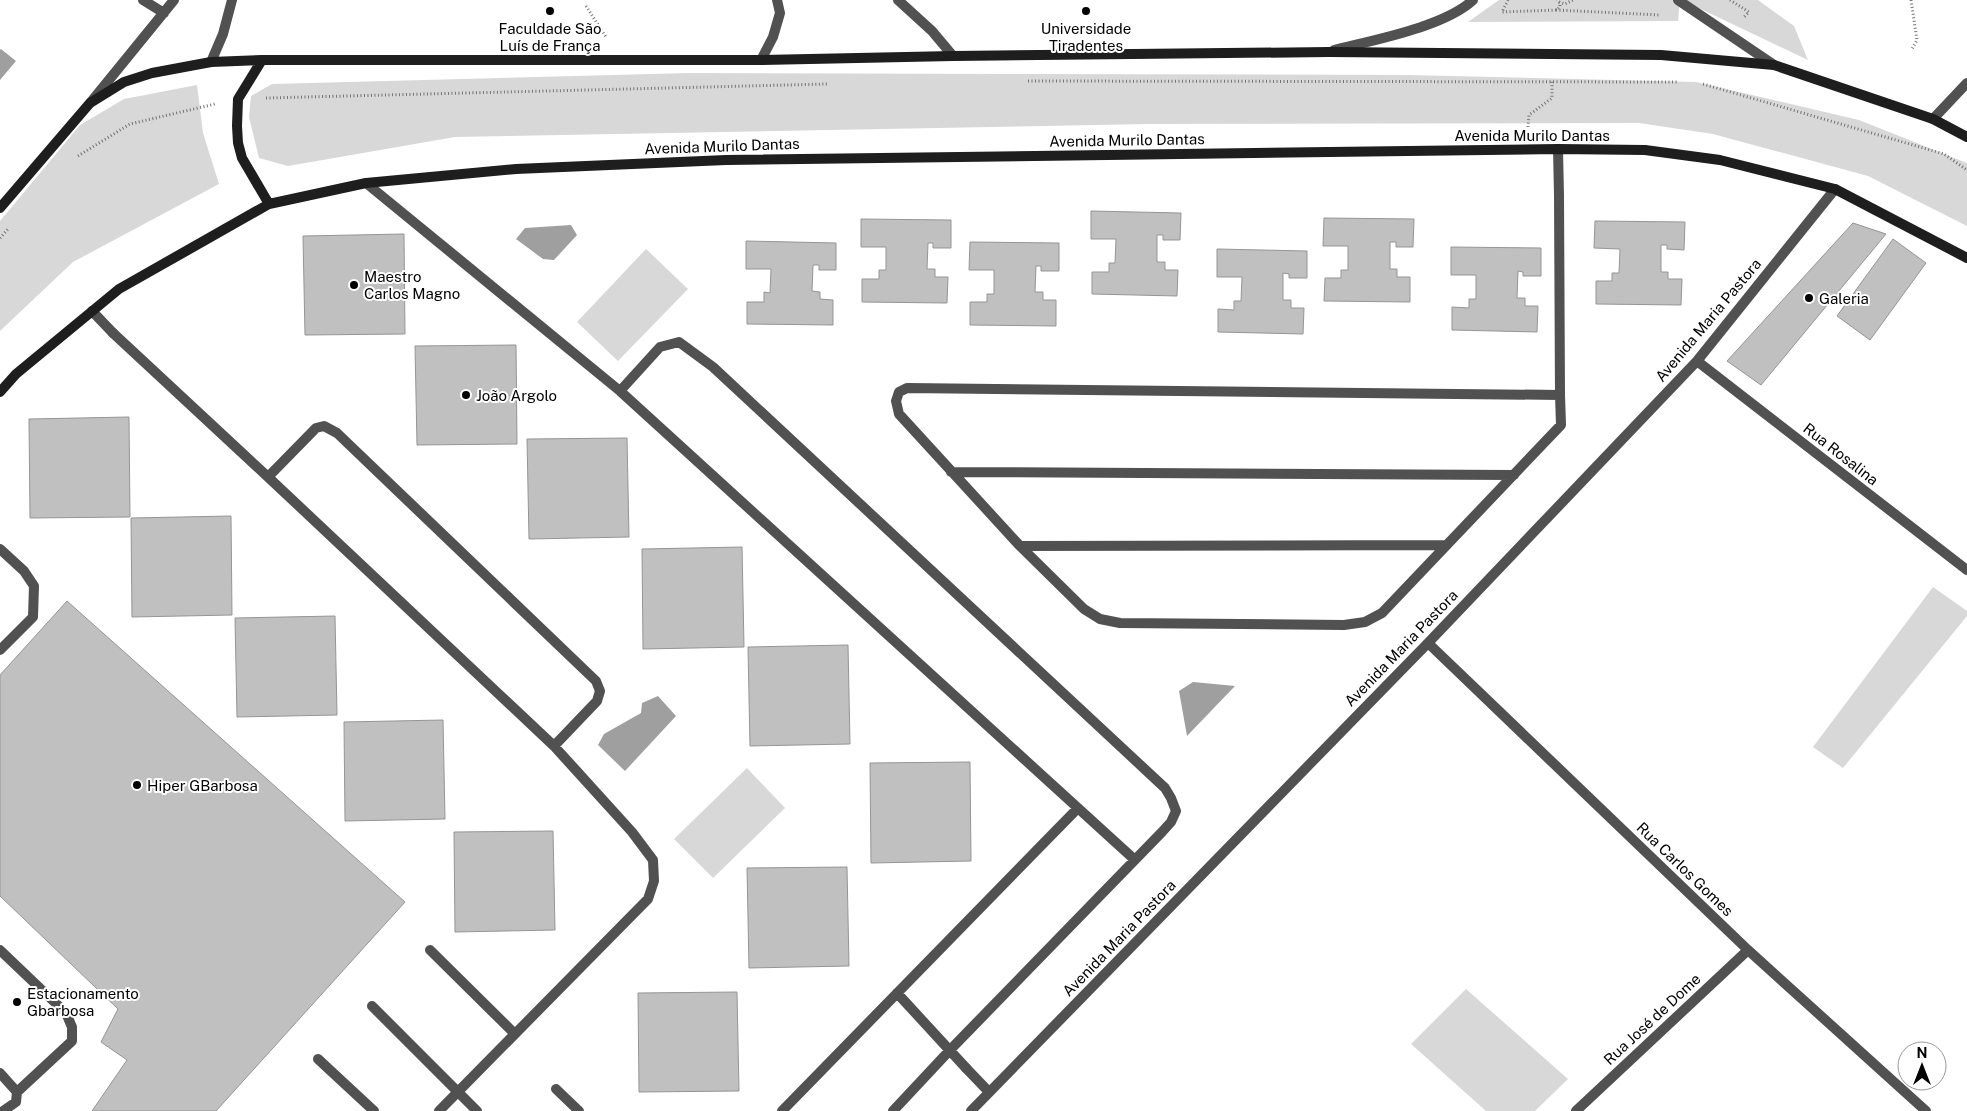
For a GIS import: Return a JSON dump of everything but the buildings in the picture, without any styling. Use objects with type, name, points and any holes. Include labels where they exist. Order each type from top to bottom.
[{"type":"main road","points":[[0,208],[90,103],[124,82],[152,73],[210,62],[262,60],[761,60],[1329,52],[1661,55],[1774,65],[1933,118],[1967,137]]},
{"type":"main road","points":[[262,60],[238,99],[238,143],[242,158],[269,204]]},
{"type":"main road","name":"Avenida Murilo Dantas","points":[[0,392],[16,374],[119,288],[269,204],[366,183],[516,169],[726,160],[1527,149],[1645,150],[1720,160],[1835,189],[1967,258]]},
{"type":"street","points":[[143,0],[164,13]]},
{"type":"street","points":[[90,103],[174,0]]},
{"type":"street","points":[[210,62],[223,34],[232,0]]},
{"type":"street","points":[[761,60],[773,37],[780,13],[777,0]]},
{"type":"street","points":[[898,0],[932,31],[953,56]]},
{"type":"street","points":[[1329,52],[1403,32],[1441,19],[1473,0]]},
{"type":"street","points":[[1678,0],[1774,65]]},
{"type":"street","points":[[1933,118],[1967,83]]},
{"type":"street","points":[[1558,149],[1561,425],[1382,613],[1365,622],[1344,625],[1120,623],[1100,619],[1084,609],[1020,546],[899,414],[896,401],[899,392],[907,388],[1560,395]]},
{"type":"street","points":[[366,183],[620,391],[1135,860]]},
{"type":"street","name":"Avenida Maria Pastora","points":[[971,1111],[1428,643],[1697,361],[1835,189]]},
{"type":"street","points":[[92,311],[113,333],[554,746],[632,832],[653,860],[654,881],[648,899],[439,1111]]},
{"type":"street","points":[[620,391],[660,347],[679,342],[713,367],[1164,788],[1171,798],[1176,812],[1166,827],[893,1111]]},
{"type":"street","name":"Rua Rosalina","points":[[1697,361],[1967,570]]},
{"type":"street","points":[[268,477],[316,428],[324,426],[337,433],[596,681],[600,691],[597,701],[554,746]]},
{"type":"street","points":[[951,472],[1514,475]]},
{"type":"street","points":[[1020,546],[1447,545]]},
{"type":"street","points":[[0,550],[24,571],[34,586],[32,617],[0,650]]},
{"type":"street","name":"Rua Carlos Gomes","points":[[1428,643],[1748,950],[1926,1111]]},
{"type":"street","points":[[782,1111],[1077,809]]},
{"type":"street","points":[[0,950],[66,1013],[72,1027],[72,1042],[17,1092],[16,1102],[3,1111]]},
{"type":"street","points":[[430,950],[514,1034]]},
{"type":"street","name":"Rua José de Dome","points":[[1576,1111],[1748,950]]},
{"type":"street","points":[[897,993],[989,1092]]},
{"type":"street","points":[[372,1006],[477,1111]]},
{"type":"street","points":[[318,1059],[374,1111]]},
{"type":"street","points":[[0,1073],[17,1092]]},
{"type":"street","points":[[556,1089],[579,1111]]},
{"type":"path","points":[[1508,0],[1502,12],[1556,10],[1663,16]]},
{"type":"path","points":[[1911,0],[1918,40],[1912,49]]},
{"type":"path","points":[[1556,10],[1560,8],[1558,1]]},
{"type":"path","points":[[1558,1],[1562,4],[1572,1]]},
{"type":"path","points":[[1572,1],[1570,8],[1575,12]]},
{"type":"path","points":[[586,6],[621,60]]},
{"type":"path","points":[[1527,149],[1529,115],[1552,98],[1551,54]]},
{"type":"path","points":[[1024,81],[1686,82]]},
{"type":"path","points":[[1696,82],[1944,154],[1967,170]]},
{"type":"path","points":[[73,161],[80,154],[130,124],[238,99],[835,84]]},
{"type":"path","points":[[0,238],[13,224]]},
{"type":"shaded area","points":[[1499,0],[1680,0],[1678,21],[1468,22]]},
{"type":"shaded area","points":[[1682,0],[1758,0],[1794,26],[1808,60]]},
{"type":"shaded area","points":[[0,50],[16,61],[0,80]]},
{"type":"shaded area","points":[[690,73],[1408,75],[1696,82],[1859,120],[1967,163],[1967,226],[1868,176],[1713,134],[1639,123],[1150,124],[455,137],[288,166],[259,158],[249,117],[251,96],[272,84]]},
{"type":"shaded area","points":[[197,85],[203,133],[219,184],[73,262],[0,331],[0,221],[80,125],[124,99]]},
{"type":"shaded area","points":[[571,225],[577,235],[554,260],[543,259],[516,239],[525,228]]},
{"type":"shaded area","points":[[646,249],[688,289],[618,361],[577,322]]},
{"type":"shaded area","points":[[1933,587],[1967,611],[1967,616],[1843,768],[1813,747]]},
{"type":"shaded area","points":[[1193,682],[1235,686],[1187,736],[1179,691]]},
{"type":"shaded area","points":[[658,696],[676,716],[625,771],[598,745],[604,734],[641,713],[642,703]]},
{"type":"shaded area","points":[[747,768],[785,808],[713,878],[674,839]]},
{"type":"shaded area","points":[[1466,989],[1568,1079],[1535,1111],[1486,1111],[1411,1044]]},
{"type":"place","name":"Faculdade São Luís de França","points":[[550,11]]},
{"type":"place","name":"Universidade Tiradentes","points":[[1086,11]]},
{"type":"place","name":"Maestro Carlos Magno","points":[[354,285]]},
{"type":"place","name":"Galeria","points":[[1809,298]]},
{"type":"place","name":"João Argolo","points":[[466,395]]},
{"type":"place","name":"Hiper GBarbosa","points":[[137,785]]},
{"type":"place","name":"Estacionamento Gbarbosa","points":[[17,1002]]}]
